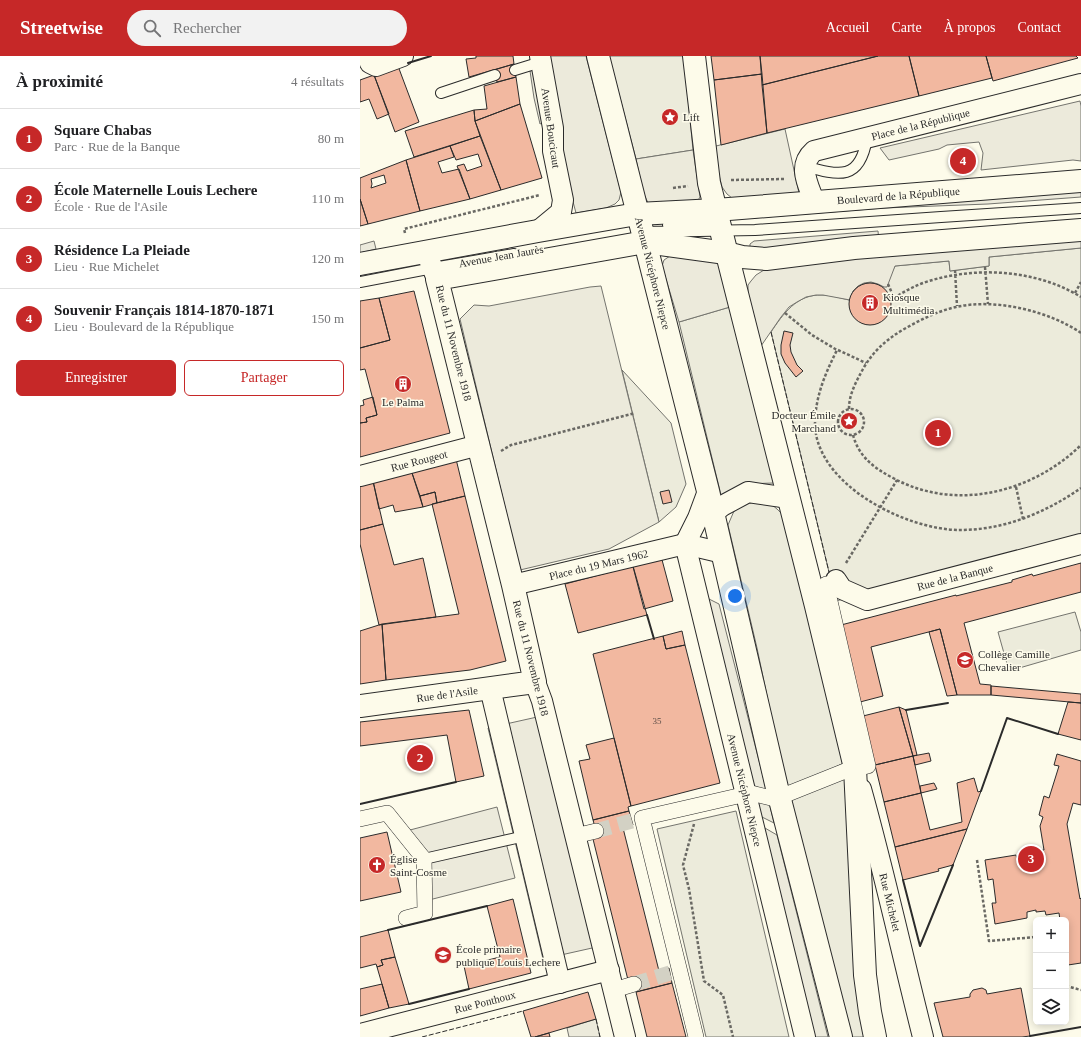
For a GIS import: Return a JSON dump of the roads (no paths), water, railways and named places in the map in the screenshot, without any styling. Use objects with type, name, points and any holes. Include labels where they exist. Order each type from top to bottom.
[{"type":"main road","name":"Avenue Nicéphore Niepce","points":[[598,56],[640,230],[708,491],[780,797],[841,1037]]},
{"type":"main road","points":[[694,56],[709,183],[789,498],[855,768],[865,975],[875,1037]]},
{"type":"main road","name":"Boulevard de la République","points":[[640,230],[719,221],[814,201],[1081,181]]},
{"type":"main road","name":"Avenue Jean Jaurès","points":[[432,266],[538,230],[640,230]]},
{"type":"main road","name":"Avenue Jean Jaurès","points":[[360,264],[432,266],[640,230]]},
{"type":"main road","points":[[640,230],[742,257],[766,259],[854,248],[1081,230]]},
{"type":"main road","name":"Rue du 11 Novembre 1918","points":[[432,266],[481,454],[535,682]]},
{"type":"main road","name":"Rue de l'Asile","points":[[360,706],[535,682]]},
{"type":"street","points":[[367,56],[370,63],[376,66],[403,56]]},
{"type":"street","name":"Avenue Boucicaut","points":[[538,230],[561,212],[563,200],[553,151],[553,128],[541,59]]},
{"type":"street","name":"Place de la République","points":[[805,164],[808,156],[814,151],[1081,84]]},
{"type":"street","points":[[805,164],[808,184],[814,201]]},
{"type":"street","name":"Rue Rougeot","points":[[360,476],[481,454]]},
{"type":"street","points":[[708,491],[698,518],[685,544],[723,553]]},
{"type":"street","points":[[713,513],[722,506],[748,492],[789,498]]},
{"type":"street","name":"Place du 19 Mars 1962","points":[[513,585],[685,544]]},
{"type":"street","name":"Avenue Nicéphore Niepce","points":[[685,544],[805,1037]]},
{"type":"street","name":"Rue de la Banque","points":[[831,582],[842,589],[867,600],[1081,544]]},
{"type":"street","points":[[696,1037],[674,972],[637,819],[751,792],[771,798],[780,797],[845,771],[868,766],[831,582]]},
{"type":"street","name":"Rue du 11 Novembre 1918","points":[[535,682],[542,701],[625,1037]]},
{"type":"street","points":[[490,688],[560,983]]},
{"type":"street","name":"Rue Michelet","points":[[855,768],[875,839],[923,1037]]},
{"type":"street","points":[[360,819],[387,813],[424,859],[425,913],[406,918]]},
{"type":"street","points":[[575,836],[596,831]]},
{"type":"street","name":"Rue Ponthoux","points":[[360,1034],[609,970]]},
{"type":"street","points":[[614,990],[634,984]]},
{"type":"lane","points":[[515,70],[541,59]]},
{"type":"lane","points":[[441,93],[495,75]]},
{"type":"lane","points":[[805,164],[818,170],[849,172],[856,168],[862,159],[867,138]]},
{"type":"lane","points":[[719,221],[755,230],[940,216],[1081,208]]},
{"type":"lane","name":"Avenue Jean Jaurès","points":[[360,282],[432,266],[523,253]]},
{"type":"lane","points":[[424,859],[525,836]]},
{"type":"tunnel","points":[[596,831],[632,821]]},
{"type":"tunnel","points":[[634,984],[670,973]]},
{"type":"place","name":"Lift","points":[[670,117]]},
{"type":"place","name":"Souvenir Français 1814-1870-1871","points":[[963,161]]},
{"type":"place","name":"Kiosque Multimédia","points":[[870,303]]},
{"type":"place","name":"Le Palma","points":[[403,384]]},
{"type":"place","name":"Docteur Émile Marchand","points":[[849,421]]},
{"type":"place","name":"Square Chabas","points":[[938,433]]},
{"type":"place","name":"Collège Camille Chevalier","points":[[965,660]]},
{"type":"place","name":"École Maternelle Louis Lechere","points":[[420,758]]},
{"type":"place","name":"Résidence La Pleiade","points":[[1031,859]]},
{"type":"place","name":"Église Saint-Cosme","points":[[377,865]]},
{"type":"place","name":"École primaire publique Louis Lechere","points":[[443,955]]}]
